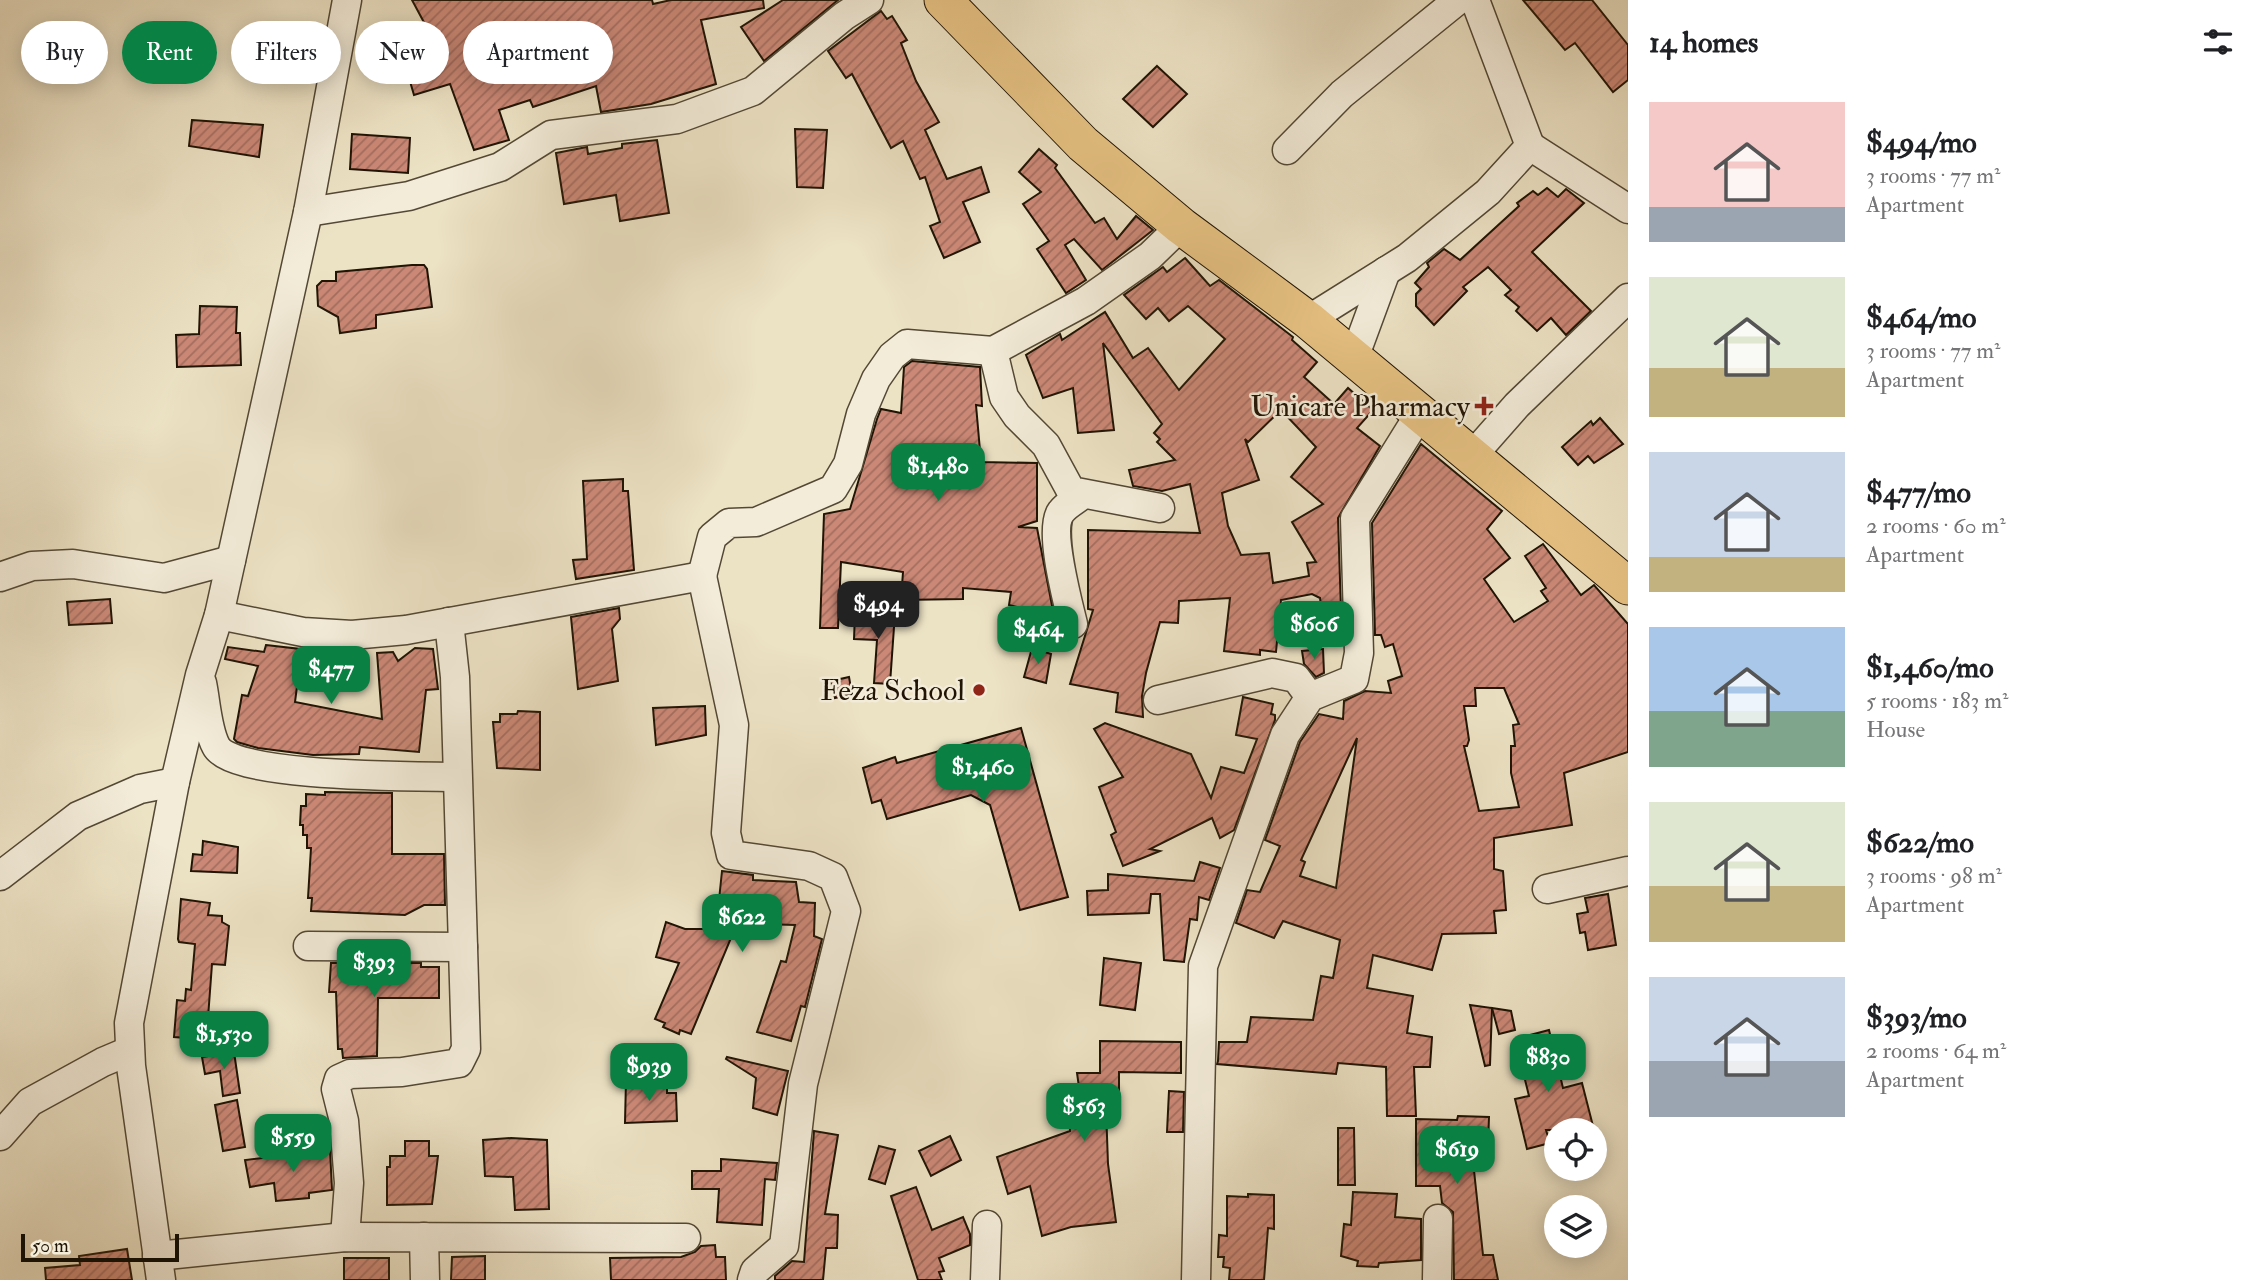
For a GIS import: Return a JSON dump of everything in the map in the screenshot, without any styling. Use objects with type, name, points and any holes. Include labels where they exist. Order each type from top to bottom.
[{"type":"main road","points":[[944,0],[1083,144],[1181,226],[1308,320],[1473,454],[1628,586]]},
{"type":"street","points":[[346,0],[307,212],[219,615],[200,675],[175,782],[129,1023],[129,1051],[159,1268],[345,1237],[686,1238]]},
{"type":"street","points":[[307,212],[409,196],[500,167],[551,135],[677,119],[753,91],[845,16],[869,0]]},
{"type":"street","points":[[1287,150],[1342,94],[1458,0]]},
{"type":"street","points":[[1475,0],[1531,146],[1628,209]]},
{"type":"street","points":[[1308,320],[1407,258],[1488,192],[1531,146]]},
{"type":"street","points":[[752,1280],[755,1271],[784,1245],[803,1084],[846,911],[833,877],[809,866],[731,855],[726,833],[734,725],[702,576],[712,537],[729,523],[756,522],[833,489],[848,464],[861,414],[876,379],[892,356],[907,344],[992,351],[1086,301],[1150,256],[1181,226]]},
{"type":"street","points":[[1354,358],[1386,271]]},
{"type":"street","points":[[1473,454],[1517,405],[1628,298]]},
{"type":"street","points":[[992,351],[1004,397],[1017,416],[1046,445],[1071,491],[1160,508]]},
{"type":"street","points":[[1196,1280],[1203,966],[1285,735],[1310,696],[1354,679],[1359,653],[1355,518],[1421,412]]},
{"type":"street","points":[[1073,624],[1060,570],[1057,522],[1061,512],[1082,495]]},
{"type":"street","points":[[0,577],[32,566],[73,564],[164,578],[231,560]]},
{"type":"street","points":[[219,615],[303,632],[352,635],[449,622],[702,576]]},
{"type":"street","points":[[345,1237],[349,1183],[344,1121],[336,1089],[339,1079],[350,1074],[402,1072],[459,1063],[466,1049],[455,677],[449,622]]},
{"type":"street","points":[[1158,700],[1272,673],[1296,678],[1310,696]]},
{"type":"street","points":[[200,675],[216,747],[227,758],[266,767],[340,774],[457,778]]},
{"type":"street","points":[[0,876],[78,816],[140,789],[175,782]]},
{"type":"street","points":[[1547,889],[1628,871]]},
{"type":"street","points":[[308,946],[463,947]]},
{"type":"street","points":[[0,1136],[30,1102],[103,1062],[129,1051]]},
{"type":"street","points":[[1437,1280],[1438,1219]]},
{"type":"street","points":[[985,1280],[987,1225]]},
{"type":"street","points":[[424,1237],[425,1280]]},
{"type":"building","points":[[412,0],[652,0],[653,4],[671,0],[763,0],[764,8],[701,20],[716,84],[651,104],[601,112],[596,86],[533,107],[530,100],[499,110],[509,140],[474,150],[450,84],[414,95],[411,84],[449,84],[449,21],[423,21]]},
{"type":"building","points":[[783,0],[838,0],[764,61],[741,27]]},
{"type":"building","points":[[1523,0],[1592,0],[1628,45],[1628,80],[1613,92],[1575,43],[1565,50]]},
{"type":"building","points":[[881,11],[887,19],[892,16],[907,40],[901,43],[916,81],[939,122],[925,130],[947,179],[981,167],[989,192],[963,202],[980,242],[944,258],[930,226],[940,222],[925,177],[920,179],[903,141],[891,148],[852,74],[846,78],[828,51]]},
{"type":"building","points":[[1157,66],[1187,94],[1153,127],[1123,99]]},
{"type":"building","points":[[192,120],[263,125],[259,157],[189,146]]},
{"type":"building","points":[[795,129],[827,130],[823,188],[797,187]]},
{"type":"building","points":[[352,134],[410,138],[408,173],[350,169]]},
{"type":"building","points":[[657,140],[669,213],[620,221],[616,195],[564,204],[556,153],[587,147],[588,154],[622,148],[622,144]]},
{"type":"building","points":[[1039,149],[1057,165],[1055,168],[1095,223],[1104,218],[1117,239],[1136,216],[1153,230],[1102,270],[1074,239],[1065,245],[1086,280],[1066,293],[1037,249],[1049,241],[1023,204],[1041,192],[1019,172]]},
{"type":"building","points":[[1547,188],[1558,197],[1566,189],[1584,203],[1532,252],[1591,311],[1566,335],[1551,318],[1537,331],[1516,311],[1519,307],[1505,295],[1511,290],[1488,267],[1463,287],[1467,291],[1434,325],[1416,306],[1416,294],[1421,289],[1415,283],[1429,267],[1427,263],[1444,249],[1460,260],[1519,206],[1517,203],[1533,191],[1538,195]]},
{"type":"building","points":[[1185,258],[1210,286],[1219,280],[1293,337],[1292,340],[1317,362],[1304,377],[1334,404],[1348,388],[1373,410],[1357,428],[1380,446],[1338,518],[1342,642],[1326,644],[1320,598],[1312,594],[1281,600],[1276,652],[1260,650],[1260,655],[1224,651],[1230,598],[1179,601],[1178,623],[1160,622],[1146,673],[1142,696],[1143,717],[1116,712],[1118,693],[1070,684],[1093,610],[1088,609],[1088,530],[1200,533],[1190,484],[1162,491],[1133,486],[1129,470],[1175,460],[1157,442],[1160,439],[1154,433],[1162,424],[1103,343],[1114,430],[1078,433],[1073,388],[1043,398],[1026,355],[1060,334],[1062,340],[1105,312],[1133,358],[1148,348],[1179,390],[1225,339],[1188,306],[1169,321],[1158,308],[1146,319],[1124,295],[1163,267],[1167,272]],"holes":[[[1281,410],[1316,447],[1291,477],[1323,504],[1292,522],[1316,562],[1307,563],[1309,576],[1273,583],[1269,553],[1241,555],[1228,526],[1222,493],[1259,480],[1245,439],[1248,442]]]},
{"type":"building","points":[[424,265],[427,269],[432,307],[376,315],[376,328],[340,333],[338,317],[318,306],[317,286],[322,281],[336,281],[336,272]]},
{"type":"building","points":[[200,306],[237,307],[236,333],[240,333],[241,365],[177,367],[176,335],[199,334]]},
{"type":"building","points":[[912,361],[980,367],[982,406],[976,405],[981,462],[1037,463],[1037,521],[1018,527],[1037,528],[1054,616],[1009,605],[1011,592],[963,588],[963,599],[901,600],[903,572],[841,562],[838,628],[820,628],[824,514],[850,509],[881,409],[901,413],[904,367]]},
{"type":"building","points":[[1600,418],[1623,444],[1594,463],[1588,456],[1578,465],[1562,447],[1591,421],[1593,425]]},
{"type":"building","points":[[1421,444],[1502,511],[1487,529],[1510,558],[1484,579],[1514,622],[1548,601],[1541,591],[1546,588],[1525,556],[1543,544],[1581,595],[1594,585],[1628,624],[1628,752],[1564,773],[1572,825],[1494,838],[1494,869],[1503,871],[1506,910],[1494,911],[1496,933],[1442,934],[1432,970],[1373,955],[1367,988],[1413,996],[1407,1033],[1432,1037],[1430,1067],[1414,1067],[1416,1116],[1387,1116],[1386,1067],[1338,1063],[1336,1074],[1217,1064],[1219,1042],[1247,1042],[1251,1017],[1313,1020],[1321,976],[1333,978],[1340,940],[1283,921],[1274,938],[1236,923],[1247,890],[1260,892],[1280,846],[1265,840],[1300,742],[1319,714],[1343,719],[1344,701],[1365,691],[1391,693],[1388,681],[1402,676],[1393,644],[1385,647],[1381,635],[1375,635],[1372,523]],"holes":[[[1475,688],[1504,688],[1519,724],[1513,725],[1515,746],[1511,746],[1511,773],[1519,807],[1479,811],[1464,746],[1467,746],[1469,740],[1464,706],[1476,706]],[[1357,738],[1336,888],[1300,876],[1305,862],[1301,860]]]},
{"type":"building","points":[[623,479],[623,491],[628,491],[634,570],[576,579],[573,560],[587,559],[583,481]]},
{"type":"building","points":[[110,599],[112,623],[69,625],[67,602]]},
{"type":"building","points":[[619,608],[620,619],[612,629],[618,681],[578,689],[571,617]]},
{"type":"building","points":[[895,613],[890,684],[874,683],[877,640],[854,639],[855,614]]},
{"type":"building","points":[[266,645],[309,650],[306,672],[299,671],[295,702],[382,719],[377,653],[393,652],[398,661],[415,648],[433,649],[438,689],[426,690],[419,752],[360,747],[359,754],[313,755],[258,748],[237,742],[234,739],[242,695],[248,696],[258,666],[225,659],[228,647],[264,652]]},
{"type":"building","points":[[1032,648],[1051,654],[1046,683],[1024,677]]},
{"type":"building","points":[[1323,649],[1324,673],[1316,677],[1304,664],[1302,651]]},
{"type":"building","points":[[849,677],[852,694],[835,698],[831,681]]},
{"type":"building","points":[[1243,697],[1273,704],[1271,714],[1275,715],[1275,720],[1234,830],[1220,838],[1212,818],[1150,849],[1160,851],[1123,866],[1111,835],[1116,832],[1099,787],[1123,777],[1094,729],[1105,723],[1191,754],[1211,798],[1221,767],[1244,773],[1257,739],[1236,735]]},
{"type":"building","points":[[705,706],[706,735],[656,745],[653,708]]},
{"type":"building","points":[[518,711],[540,712],[540,770],[497,768],[493,722],[500,722],[500,714],[517,714]]},
{"type":"building","points":[[1021,728],[1068,897],[1020,910],[990,805],[971,795],[887,819],[881,800],[872,803],[863,768],[895,757],[897,763]]},
{"type":"building","points":[[325,792],[392,793],[392,854],[444,854],[445,905],[424,905],[405,915],[311,911],[312,898],[308,898],[311,848],[307,848],[307,835],[303,835],[303,825],[300,825],[301,806],[306,806],[306,794],[325,795]]},
{"type":"building","points":[[203,841],[238,847],[237,873],[191,871],[193,854],[202,855]]},
{"type":"building","points":[[1200,862],[1220,868],[1209,900],[1199,897],[1197,920],[1190,919],[1184,962],[1164,960],[1160,894],[1151,894],[1149,913],[1088,915],[1087,891],[1108,890],[1108,874],[1194,881]]},
{"type":"building","points":[[722,871],[753,875],[753,880],[796,882],[799,902],[815,903],[814,936],[822,939],[805,1007],[801,1006],[791,1041],[757,1032],[781,961],[786,962],[795,925],[759,924],[762,915],[743,909],[691,1034],[680,1030],[679,1034],[663,1027],[665,1023],[655,1019],[679,963],[656,957],[666,922],[685,929],[716,929]]},
{"type":"building","points":[[1608,894],[1616,945],[1588,950],[1585,932],[1580,933],[1577,914],[1588,912],[1585,898]]},
{"type":"building","points":[[181,899],[210,903],[208,915],[222,916],[222,922],[229,926],[225,965],[212,964],[206,1045],[187,1043],[187,1038],[174,1037],[177,1000],[185,1001],[186,989],[191,990],[195,944],[179,942],[178,939]]},
{"type":"building","points":[[1104,958],[1141,963],[1135,1010],[1100,1005]]},
{"type":"building","points":[[331,963],[421,963],[421,967],[439,967],[439,998],[378,998],[377,1056],[343,1058],[342,1049],[338,1049],[336,992],[329,992]]},
{"type":"building","points":[[1470,1005],[1492,1008],[1490,1065],[1485,1066]]},
{"type":"building","points":[[1492,1008],[1511,1011],[1515,1030],[1499,1034]]},
{"type":"building","points":[[1549,1030],[1563,1088],[1582,1083],[1591,1118],[1544,1118],[1544,1145],[1527,1149],[1515,1099],[1529,1096],[1515,1039]]},
{"type":"building","points":[[1100,1041],[1181,1042],[1181,1073],[1119,1072],[1119,1108],[1106,1108],[1108,1164],[1116,1222],[1071,1227],[1042,1236],[1030,1186],[1008,1194],[997,1157],[1070,1131],[1069,1104],[1076,1104],[1076,1094],[1080,1094],[1077,1073],[1100,1073]]},
{"type":"building","points":[[234,1052],[240,1093],[223,1096],[220,1071],[205,1074],[202,1057]]},
{"type":"building","points":[[727,1057],[788,1071],[777,1115],[753,1108],[756,1078],[726,1059]]},
{"type":"building","points":[[626,1080],[656,1082],[656,1087],[667,1087],[667,1093],[676,1093],[677,1121],[625,1123]]},
{"type":"building","points":[[1169,1091],[1184,1092],[1183,1132],[1167,1132]]},
{"type":"building","points":[[237,1100],[245,1147],[223,1151],[215,1105]]},
{"type":"building","points":[[1458,1116],[1489,1117],[1488,1145],[1476,1145],[1478,1160],[1473,1161],[1483,1255],[1493,1255],[1498,1280],[1454,1280],[1453,1212],[1442,1203],[1440,1186],[1416,1186],[1416,1119],[1457,1120]]},
{"type":"building","points":[[1338,1128],[1354,1128],[1355,1185],[1338,1185]]},
{"type":"building","points":[[814,1131],[838,1135],[825,1214],[838,1215],[837,1248],[826,1248],[823,1280],[775,1280],[775,1276],[792,1261],[804,1262]]},
{"type":"building","points":[[950,1136],[961,1160],[931,1176],[919,1151]]},
{"type":"building","points":[[483,1140],[547,1140],[549,1209],[515,1210],[513,1177],[485,1176]]},
{"type":"building","points":[[405,1141],[429,1141],[429,1156],[438,1156],[432,1204],[387,1205],[387,1167],[390,1167],[390,1156],[405,1156]]},
{"type":"building","points":[[879,1146],[895,1150],[885,1184],[869,1179]]},
{"type":"building","points":[[330,1150],[332,1190],[309,1193],[309,1198],[276,1201],[274,1183],[250,1187],[245,1160]]},
{"type":"building","points":[[721,1159],[777,1163],[775,1180],[765,1179],[762,1225],[717,1222],[719,1189],[692,1189],[692,1171],[721,1171]]},
{"type":"building","points":[[916,1187],[932,1230],[963,1217],[970,1234],[970,1245],[939,1258],[944,1271],[939,1272],[942,1280],[918,1280],[891,1196]]},
{"type":"building","points":[[1353,1192],[1397,1194],[1395,1217],[1421,1219],[1421,1260],[1379,1263],[1378,1267],[1357,1266],[1358,1261],[1341,1256],[1344,1224],[1351,1225]]},
{"type":"building","points":[[1248,1194],[1274,1195],[1274,1229],[1268,1228],[1264,1280],[1229,1280],[1230,1268],[1223,1267],[1224,1257],[1218,1257],[1219,1235],[1227,1236],[1227,1196],[1248,1197]]},
{"type":"building","points":[[715,1245],[716,1257],[725,1257],[726,1280],[611,1280],[610,1258],[681,1257],[695,1252],[701,1246]]},
{"type":"building","points":[[127,1249],[132,1280],[46,1280],[45,1268],[80,1265],[79,1256]]},
{"type":"building","points":[[485,1256],[485,1280],[451,1280],[452,1257]]},
{"type":"building","points":[[344,1258],[389,1258],[389,1280],[344,1280]]},
{"type":"place","name":"Unicare Pharmacy","points":[[1484,406]]},
{"type":"place","name":"Feza School","points":[[979,690]]}]
